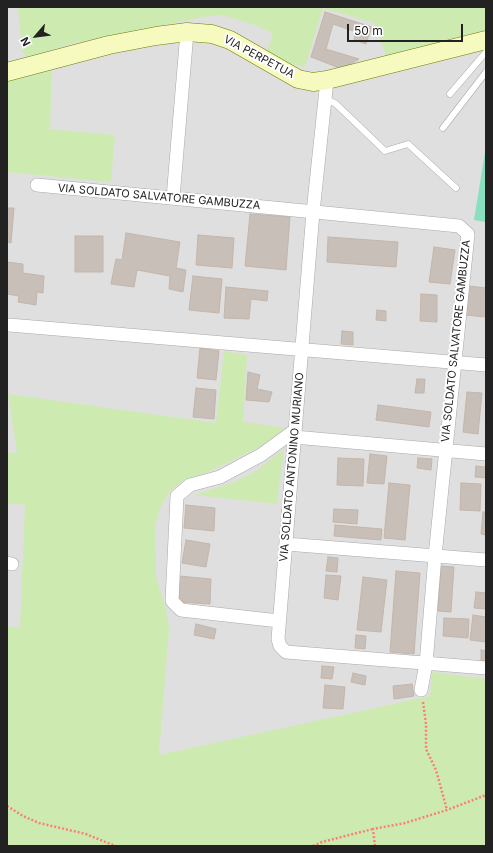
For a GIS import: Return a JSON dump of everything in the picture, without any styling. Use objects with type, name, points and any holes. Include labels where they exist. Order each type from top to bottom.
[{"type":"street","name":"VIA PERPETUA","points":[[7,72],[109,45],[187,32],[212,34],[230,40],[298,79],[313,82],[327,80],[486,40]]},
{"type":"street","points":[[173,198],[187,32]]},
{"type":"street","name":"VIA SOLDATO ANTONINO MURIANO","points":[[327,80],[313,212],[278,639],[280,646],[286,652],[486,668]]},
{"type":"street","name":"VIA SOLDATO SALVATORE GAMBUZZA","points":[[36,185],[459,226],[468,234],[434,556],[426,664],[421,690]]},
{"type":"street","points":[[9,325],[486,365]]},
{"type":"street","points":[[279,621],[181,610],[172,601],[177,496],[190,485],[220,477],[261,455],[294,434],[486,454]]},
{"type":"street","points":[[286,544],[486,560]]},
{"type":"lane","points":[[450,94],[486,52]]},
{"type":"lane","points":[[443,128],[486,72]]},
{"type":"lane","points":[[325,98],[336,104],[385,151],[408,144],[456,188]]},
{"type":"path","points":[[421,690],[426,724],[426,749],[436,770],[446,810]]},
{"type":"path","points":[[313,846],[322,842],[373,829],[405,823],[486,795]]},
{"type":"path","points":[[7,806],[23,816],[39,823],[86,834],[115,846]]},
{"type":"path","points":[[373,829],[375,846]]},
{"type":"shaded area","points":[[7,7],[486,7],[486,846],[7,846]]},
{"type":"green space","points":[[18,7],[486,7],[486,31],[386,56],[374,23],[323,8],[305,67],[288,63],[267,51],[273,33],[252,24],[222,15],[203,17],[70,44],[26,58],[22,48]]},
{"type":"green space","points":[[52,68],[50,129],[115,135],[111,182],[7,172],[7,81]]},
{"type":"green space","points":[[486,146],[486,222],[474,220]]},
{"type":"green space","points":[[224,351],[247,355],[243,422],[285,428],[262,446],[204,474],[184,480],[170,491],[160,508],[155,526],[156,576],[166,610],[169,628],[159,755],[430,696],[432,672],[486,679],[486,846],[7,846],[7,626],[20,628],[25,505],[7,503],[7,452],[17,453],[8,394],[216,423]]},
{"type":"green space","points":[[284,449],[277,504],[195,495],[232,483],[256,471]]},
{"type":"building","points":[[325,12],[372,27],[366,44],[354,40],[356,32],[333,24],[326,49],[359,59],[342,69],[311,57]]},
{"type":"building","points":[[7,208],[14,208],[11,243],[7,242]]},
{"type":"building","points":[[250,214],[290,217],[286,270],[245,266]]},
{"type":"building","points":[[126,233],[180,242],[176,268],[186,270],[183,292],[169,289],[170,276],[137,270],[134,287],[111,284],[116,259],[122,260]]},
{"type":"building","points":[[198,235],[234,238],[232,268],[196,265]]},
{"type":"building","points":[[75,236],[103,236],[103,272],[75,272]]},
{"type":"building","points":[[328,237],[398,242],[396,267],[327,262]]},
{"type":"building","points":[[434,247],[455,250],[450,284],[429,282]]},
{"type":"building","points":[[7,262],[23,264],[23,273],[44,276],[43,293],[37,292],[36,305],[18,302],[19,296],[7,294]]},
{"type":"building","points":[[193,276],[222,279],[219,313],[189,310]]},
{"type":"building","points":[[469,286],[486,288],[486,317],[465,315]]},
{"type":"building","points":[[226,287],[268,291],[267,301],[251,299],[249,319],[224,318]]},
{"type":"building","points":[[421,294],[437,295],[437,322],[420,321]]},
{"type":"building","points":[[377,310],[386,311],[386,321],[376,320]]},
{"type":"building","points":[[342,331],[353,332],[353,345],[341,344]]},
{"type":"building","points":[[200,348],[219,351],[216,380],[197,378]]},
{"type":"building","points":[[248,372],[260,375],[257,389],[272,392],[269,402],[246,400]]},
{"type":"building","points":[[417,379],[425,379],[424,393],[415,393]]},
{"type":"building","points":[[196,388],[216,390],[214,419],[193,417]]},
{"type":"building","points":[[467,392],[482,393],[478,434],[463,432]]},
{"type":"building","points":[[378,405],[431,412],[429,427],[376,420]]},
{"type":"building","points":[[370,454],[387,456],[384,484],[367,483]]},
{"type":"building","points":[[338,458],[364,459],[363,486],[337,485]]},
{"type":"building","points":[[418,458],[432,459],[431,470],[417,468]]},
{"type":"building","points":[[476,466],[486,467],[486,478],[475,477]]},
{"type":"building","points":[[389,483],[410,485],[405,540],[384,538]]},
{"type":"building","points":[[461,483],[481,484],[480,511],[460,510]]},
{"type":"building","points":[[186,505],[215,508],[214,531],[184,528]]},
{"type":"building","points":[[334,509],[358,510],[357,524],[333,522]]},
{"type":"building","points":[[483,512],[486,512],[486,535],[481,534]]},
{"type":"building","points":[[335,525],[382,529],[381,540],[334,536]]},
{"type":"building","points":[[186,540],[210,544],[206,567],[182,563]]},
{"type":"building","points":[[328,557],[338,558],[337,572],[326,571]]},
{"type":"building","points":[[441,566],[454,567],[451,612],[438,611]]},
{"type":"building","points":[[396,571],[420,573],[414,654],[390,652]]},
{"type":"building","points":[[326,575],[341,576],[338,600],[324,598]]},
{"type":"building","points":[[179,576],[211,579],[210,604],[178,602]]},
{"type":"building","points":[[363,577],[387,580],[381,632],[357,630]]},
{"type":"building","points":[[476,592],[486,593],[486,609],[474,608]]},
{"type":"building","points":[[473,615],[486,617],[486,642],[470,640]]},
{"type":"building","points":[[444,618],[469,619],[468,638],[443,636]]},
{"type":"building","points":[[196,624],[216,629],[214,639],[194,635]]},
{"type":"building","points":[[356,635],[366,636],[365,649],[355,648]]},
{"type":"building","points":[[481,650],[486,651],[486,663],[481,663]]},
{"type":"building","points":[[322,666],[334,667],[332,679],[321,678]]},
{"type":"building","points":[[353,673],[366,676],[365,685],[351,682]]},
{"type":"building","points":[[412,684],[414,696],[394,699],[393,686]]},
{"type":"building","points":[[325,685],[345,687],[343,709],[323,708]]}]
